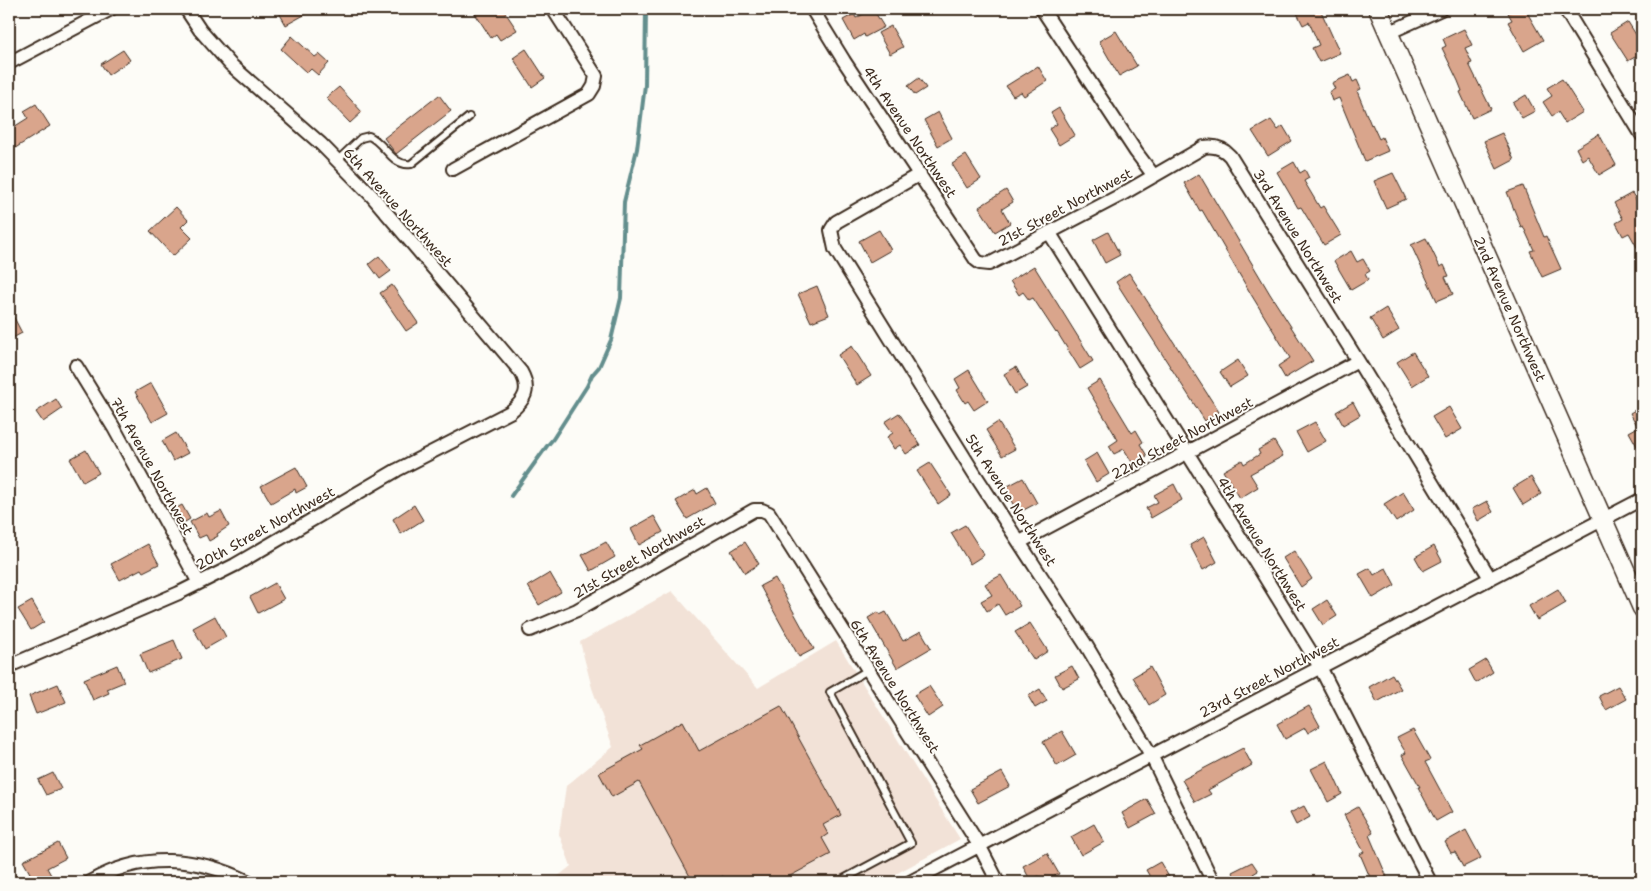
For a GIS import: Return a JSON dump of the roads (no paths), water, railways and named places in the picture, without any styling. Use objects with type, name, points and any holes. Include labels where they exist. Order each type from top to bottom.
[{"type":"main road","name":"2nd Avenue Northwest","points":[[1378,9],[1642,608]]},
{"type":"street","points":[[9,63],[111,9]]},
{"type":"street","name":"6th Avenue Northwest","points":[[186,9],[200,30],[230,64],[338,160],[392,218],[521,372],[526,383],[525,396]]},
{"type":"street","points":[[452,169],[589,94],[594,86],[596,76],[552,9]]},
{"type":"street","name":"4th Avenue Northwest","points":[[812,9],[844,61],[976,260],[980,263],[989,264]]},
{"type":"street","points":[[1042,9],[1136,152],[1154,176]]},
{"type":"street","points":[[1388,33],[1441,9]]},
{"type":"street","points":[[1565,9],[1642,136]]},
{"type":"street","name":"3rd Avenue Northwest","points":[[1154,176],[1204,147],[1216,146],[1226,151],[1358,361],[1490,578]]},
{"type":"street","name":"5th Avenue Northwest","points":[[920,174],[836,222],[831,230],[835,249],[974,472],[1086,645],[1151,755],[1213,882]]},
{"type":"street","name":"21st Street Northwest","points":[[989,264],[1154,176]]},
{"type":"street","name":"4th Avenue Northwest","points":[[1049,232],[1320,667],[1430,882]]},
{"type":"street","name":"22nd Street Northwest","points":[[1020,542],[1358,361]]},
{"type":"street","name":"7th Avenue Northwest","points":[[76,366],[114,428],[200,583]]},
{"type":"street","name":"20th Street Northwest","points":[[9,666],[109,624],[235,565],[397,470],[510,412],[519,405],[525,396]]},
{"type":"street","name":"23rd Street Northwest","points":[[910,882],[1642,499]]},
{"type":"street","name":"21st Street Northwest","points":[[530,630],[577,610],[754,510],[762,510]]},
{"type":"street","name":"6th Avenue Northwest","points":[[762,510],[769,513],[979,846],[998,882]]},
{"type":"street","points":[[90,882],[112,871],[159,861],[197,863],[233,874],[249,882]]},
{"type":"lane","points":[[338,160],[361,138],[370,136],[377,139],[397,162],[405,165],[411,164],[469,117]]},
{"type":"lane","points":[[838,882],[911,843],[830,692],[868,670]]},
{"type":"waterway","points":[[511,496],[553,439],[587,386],[592,375],[599,367],[611,340],[621,298],[624,202],[637,149],[645,85],[646,9]]}]
